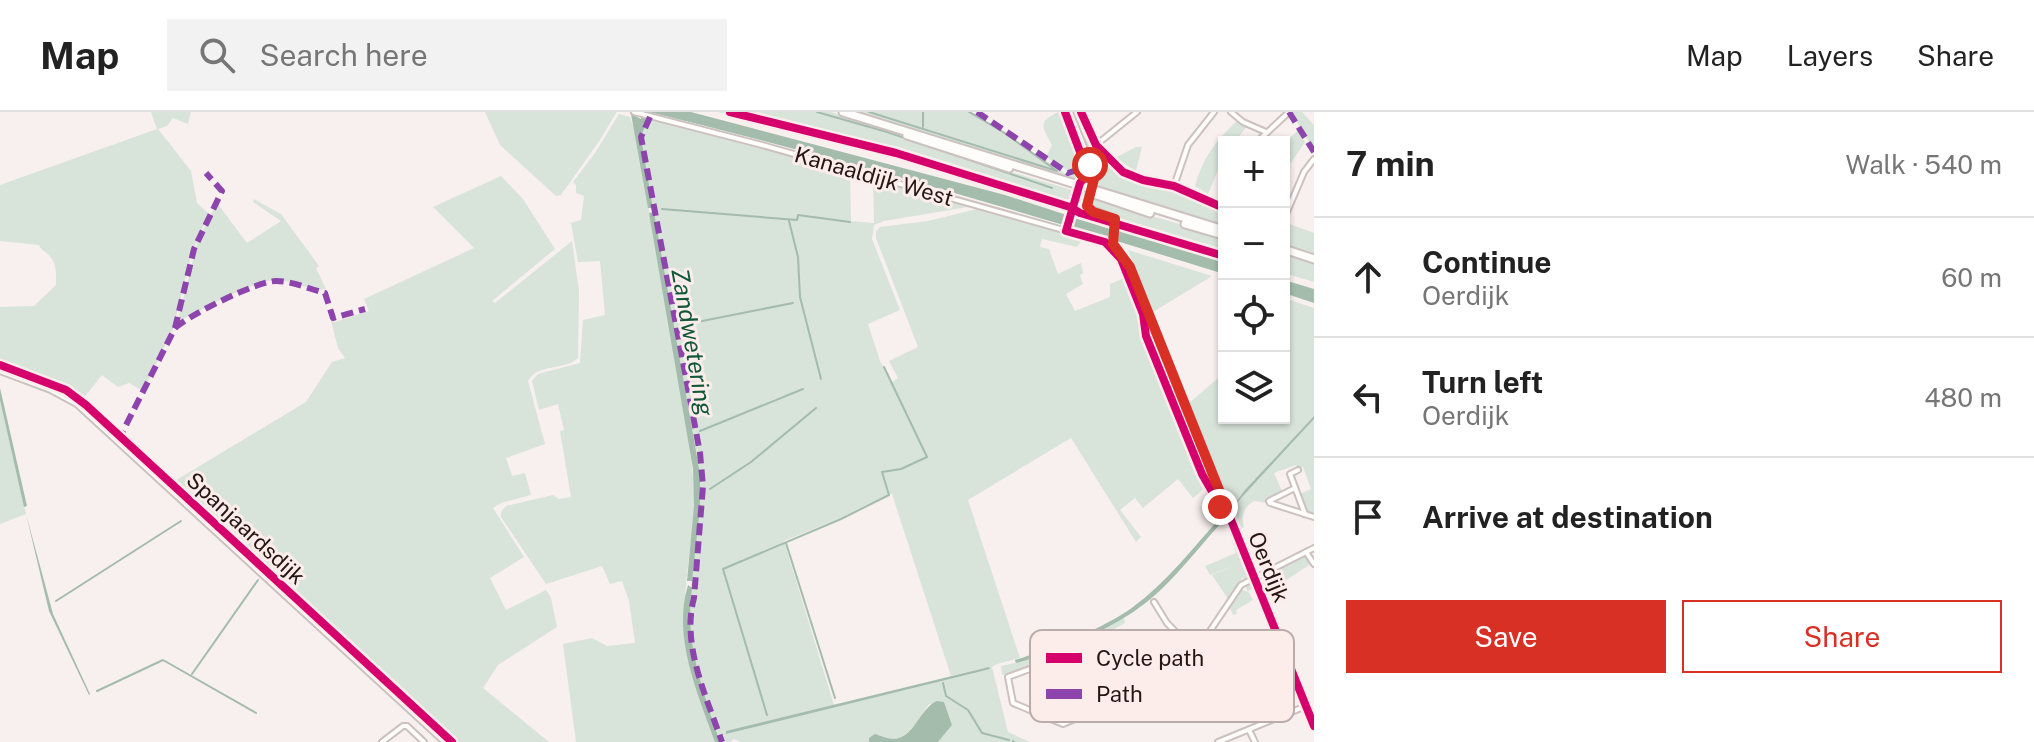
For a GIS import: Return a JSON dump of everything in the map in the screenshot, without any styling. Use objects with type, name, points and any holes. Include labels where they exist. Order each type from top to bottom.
[{"type":"main road","points":[[843,112],[1218,230]]},
{"type":"main road","points":[[1290,251],[1314,259]]},
{"type":"street","name":"Kanaaldijk West","points":[[634,112],[1113,242]]},
{"type":"street","points":[[1069,112],[1094,175],[1087,202],[1089,209],[1114,218],[1113,242]]},
{"type":"street","points":[[1096,145],[1137,112]]},
{"type":"street","points":[[1174,186],[1188,145],[1214,112]]},
{"type":"street","points":[[1231,112],[1247,125],[1266,132]]},
{"type":"street","points":[[1262,136],[1289,112]]},
{"type":"street","points":[[1289,208],[1304,172],[1314,159]]},
{"type":"street","name":"Oerdijk","points":[[1113,242],[1130,267],[1275,630]]},
{"type":"street","name":"Spanjaardsdijk","points":[[0,370],[51,389],[77,403],[446,742]]},
{"type":"street","points":[[1298,470],[1290,474],[1305,514]]},
{"type":"street","points":[[1295,488],[1269,501],[1314,517]]},
{"type":"street","points":[[1210,630],[1241,585],[1314,548]]},
{"type":"street","points":[[1306,552],[1314,564]]},
{"type":"street","points":[[1154,602],[1174,630]]},
{"type":"street","points":[[1030,669],[1007,679],[1013,703],[1030,711]]},
{"type":"street","name":"Oerdijk","points":[[1294,676],[1314,726]]},
{"type":"street","points":[[1294,711],[1306,706]]},
{"type":"street","points":[[1221,741],[1268,722]]},
{"type":"street","points":[[382,742],[403,726],[407,726],[424,742]]},
{"type":"street","points":[[1249,730],[1255,742]]},
{"type":"shaded area","points":[[151,112],[191,112],[188,124],[173,118],[167,126],[158,129],[191,171],[197,203],[209,214],[192,252],[173,329],[143,391],[129,383],[118,387],[102,375],[82,400],[66,386],[0,362],[0,307],[34,306],[56,285],[56,279],[54,262],[39,245],[0,241],[0,185],[157,129]]},
{"type":"shaded area","points":[[485,112],[616,113],[561,195],[556,196],[500,145]]},
{"type":"shaded area","points":[[643,112],[647,112],[647,120],[641,137],[653,208],[648,208],[631,114],[641,119]]},
{"type":"shaded area","points":[[649,112],[691,112],[1005,195],[1116,231],[1218,258],[1218,272],[938,188]]},
{"type":"shaded area","points":[[718,112],[831,112],[965,158],[1075,191],[1073,206],[935,163],[865,146],[982,179],[1071,209],[939,169]]},
{"type":"shaded area","points":[[853,112],[972,112],[1066,174],[1085,168],[1087,173],[1079,183]]},
{"type":"shaded area","points":[[1059,112],[1064,112],[1084,166],[1070,172],[1046,157],[1052,145],[1044,123]]},
{"type":"shaded area","points":[[1291,112],[1302,112],[1314,125],[1314,150]]},
{"type":"shaded area","points":[[619,114],[630,117],[636,135],[688,435],[694,499],[684,620],[686,650],[715,742],[576,742],[563,644],[592,638],[607,646],[635,643],[629,601],[622,581],[610,584],[602,566],[546,584],[501,517],[506,506],[553,495],[559,499],[571,497],[558,404],[539,410],[532,381],[538,374],[580,363],[583,320],[605,315],[600,261],[578,262],[571,223],[581,220],[584,196],[576,193],[573,182]]},
{"type":"shaded area","points":[[646,118],[850,172],[851,221],[874,223],[873,179],[969,204],[968,207],[874,225],[872,239],[900,310],[868,324],[880,361],[892,382],[898,378],[889,361],[918,347],[876,238],[880,227],[928,221],[981,208],[1084,237],[1077,247],[1042,239],[1040,247],[1049,249],[1058,274],[1081,263],[1083,284],[1066,294],[1075,311],[1110,297],[1110,284],[1127,277],[1143,317],[1146,342],[1207,486],[1193,498],[1178,479],[1143,508],[1135,498],[1120,510],[1141,537],[1136,542],[1071,438],[968,500],[1020,658],[992,667],[1008,732],[1030,742],[938,742],[952,725],[944,702],[929,704],[910,730],[895,739],[869,742],[741,742],[734,739],[720,742],[699,680],[690,639],[688,612],[700,508],[700,474],[641,137]],"holes":[[[892,494],[951,676],[989,667],[727,734],[727,731],[834,705],[784,541]]]},
{"type":"shaded area","points":[[1237,121],[1247,126],[1240,136],[1223,136]]},
{"type":"shaded area","points":[[1298,130],[1305,142],[1290,164],[1290,138]]},
{"type":"shaded area","points":[[1089,136],[1120,171],[1140,181],[1180,190],[1218,206],[1218,226],[1100,188],[1082,139]]},
{"type":"shaded area","points":[[1218,141],[1218,170],[1208,194],[1195,186]]},
{"type":"shaded area","points":[[1142,147],[1136,171],[1115,158]]},
{"type":"shaded area","points":[[501,176],[523,199],[555,249],[492,301],[495,303],[572,241],[579,291],[578,358],[566,365],[538,372],[528,381],[545,444],[506,458],[512,476],[525,473],[531,495],[493,508],[524,557],[490,578],[506,610],[546,590],[551,598],[557,627],[498,665],[483,688],[549,742],[457,742],[173,482],[306,402],[332,362],[345,358],[338,348],[331,321],[369,311],[364,299],[474,248],[433,207]]},
{"type":"shaded area","points":[[254,199],[281,214],[319,266],[316,268],[326,289],[269,281],[231,295],[177,324],[198,240],[217,203],[247,243],[281,221],[253,202]]},
{"type":"shaded area","points":[[1093,199],[1218,235],[1218,253],[1118,223],[1114,215],[1091,207]]},
{"type":"shaded area","points":[[654,212],[700,474],[700,508],[692,581],[687,581],[694,506],[693,469],[649,213]]},
{"type":"shaded area","points":[[1290,224],[1314,233],[1314,257],[1290,249]]},
{"type":"shaded area","points":[[1118,225],[1218,255],[1218,258],[1116,231]]},
{"type":"shaded area","points":[[1128,250],[1212,276],[1153,312]]},
{"type":"shaded area","points":[[1290,255],[1314,262],[1314,282],[1290,275]]},
{"type":"shaded area","points":[[1290,282],[1314,289],[1314,303],[1290,295]]},
{"type":"shaded area","points":[[1290,300],[1314,308],[1314,416],[1232,508],[1314,419],[1314,515],[1306,511],[1300,494],[1311,489],[1303,467],[1298,469],[1296,465],[1274,473],[1282,491],[1266,498],[1267,503],[1254,501],[1247,506],[1244,527],[1238,531],[1189,403],[1218,378],[1218,424],[1290,424]]},
{"type":"shaded area","points":[[1147,313],[1216,494],[1203,473],[1151,347],[1146,331]]},
{"type":"shaded area","points":[[0,388],[27,506],[24,507],[0,400]]},
{"type":"shaded area","points":[[0,400],[26,514],[0,524]]},
{"type":"shaded area","points":[[1314,416],[1314,419],[1232,508],[1244,491]]},
{"type":"shaded area","points":[[26,514],[53,614],[89,695],[49,611]]},
{"type":"shaded area","points":[[1219,519],[1222,522],[1162,589],[1114,624],[1102,630],[1092,630],[1133,607],[1168,577]]},
{"type":"shaded area","points":[[1234,536],[1243,556],[1239,553],[1240,559],[1243,557],[1250,575],[1243,581],[1243,577],[1228,599],[1212,575],[1239,564],[1210,575],[1205,566],[1236,553],[1231,537]]},
{"type":"shaded area","points":[[1306,556],[1311,564],[1263,595],[1259,587],[1271,573]]},
{"type":"shaded area","points":[[688,585],[692,588],[693,647],[720,742],[715,742],[689,665],[683,625]]},
{"type":"shaded area","points":[[1245,585],[1255,587],[1248,591],[1253,600],[1233,615],[1230,608],[1242,590],[1248,592]]},
{"type":"shaded area","points":[[1124,618],[1125,623],[1113,630],[1096,630]]},
{"type":"shaded area","points":[[1030,655],[1030,659],[1016,663],[1015,660]]},
{"type":"shaded area","points":[[1030,658],[1030,668],[1002,675],[1001,666]]},
{"type":"shaded area","points":[[990,669],[726,734],[726,731]]},
{"type":"shaded area","points":[[937,701],[944,702],[952,725],[938,742],[869,742],[875,734],[892,739],[907,734]]},
{"type":"waterway","points":[[817,112],[887,132],[1052,188]]},
{"type":"waterway","points":[[869,112],[1057,171],[969,112]]},
{"type":"waterway","points":[[923,112],[923,127]]},
{"type":"waterway","points":[[662,209],[797,220],[798,215],[850,222]]},
{"type":"waterway","points":[[789,221],[798,257],[800,297],[821,379]]},
{"type":"waterway","name":"Zandwetering","points":[[682,325],[793,303]]},
{"type":"waterway","points":[[767,715],[723,569],[889,495],[882,472],[901,469],[927,457],[884,367]]},
{"type":"waterway","name":"Zandwetering","points":[[700,431],[803,389]]},
{"type":"waterway","points":[[710,489],[751,462],[816,408]]},
{"type":"waterway","points":[[56,601],[181,521]]},
{"type":"waterway","points":[[786,543],[835,698]]},
{"type":"waterway","points":[[192,674],[258,580]]},
{"type":"waterway","points":[[97,691],[163,660],[256,713]]},
{"type":"waterway","points":[[943,683],[946,696],[968,710],[982,733],[1009,740]]},
{"type":"marked path","points":[[977,112],[1068,173],[1086,167]]},
{"type":"marked path","points":[[1289,112],[1314,152]]},
{"type":"marked path","points":[[650,117],[641,137],[700,453],[703,486],[691,616],[693,653],[722,742]]},
{"type":"marked path","points":[[118,441],[175,328],[194,249],[222,191],[206,173]]},
{"type":"marked path","points":[[175,328],[224,300],[276,281],[325,293],[333,318],[365,309]]},
{"type":"cycle path","points":[[730,112],[896,153],[1218,254]]},
{"type":"cycle path","points":[[1065,112],[1088,173],[1080,183],[1066,231],[1105,242],[1121,259],[1143,314],[1146,336],[1202,474],[1227,510],[1275,630]]},
{"type":"cycle path","points":[[1081,112],[1096,145],[1123,172],[1143,180],[1174,186],[1218,205]]},
{"type":"cycle path","points":[[0,365],[66,390],[86,405],[452,742]]},
{"type":"cycle path","points":[[1294,676],[1314,726]]},
{"type":"route","points":[[1090,165],[1094,179],[1087,206],[1093,212],[1115,219],[1113,244],[1130,267],[1227,510],[1220,507]]}]
